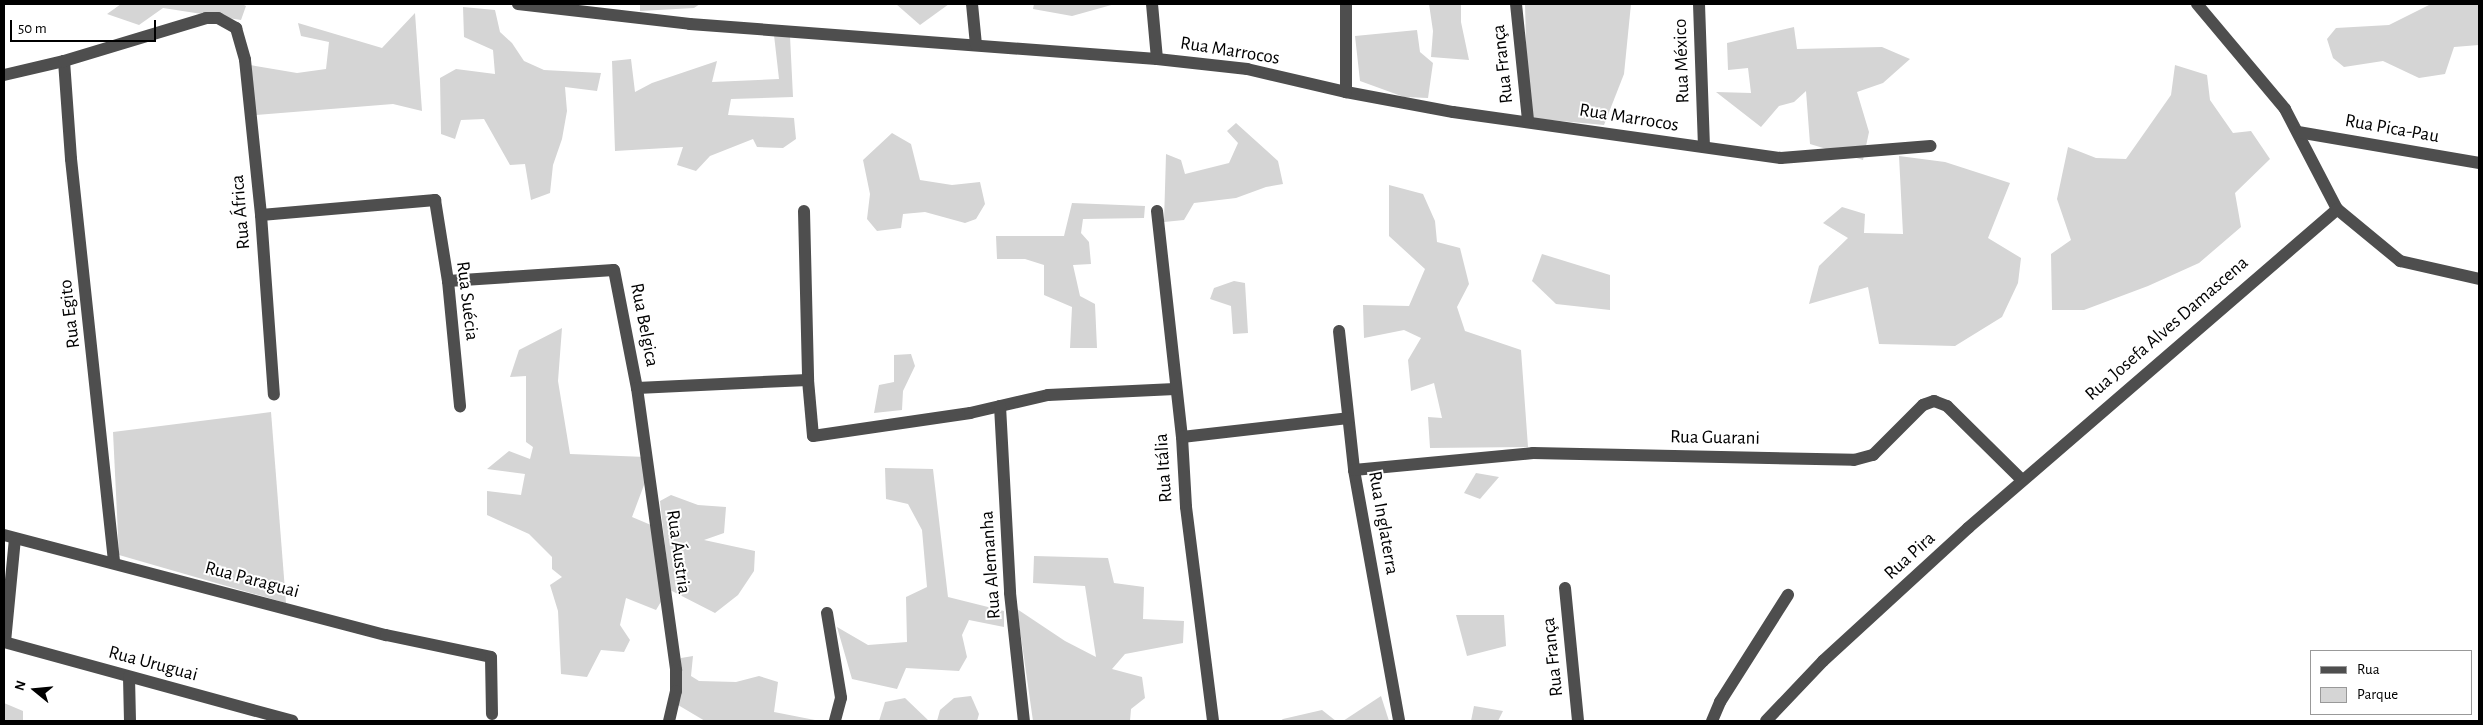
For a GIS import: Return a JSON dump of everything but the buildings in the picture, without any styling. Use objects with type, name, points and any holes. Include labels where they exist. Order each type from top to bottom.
[{"type":"street","name":"Rua Marrocos","points":[[518,4],[690,24],[1157,59],[1247,69],[1346,92],[1453,112],[1528,121],[1688,147],[1704,147],[1781,158],[1931,146]]},
{"type":"street","points":[[972,4],[976,45]]},
{"type":"street","points":[[1152,4],[1157,59]]},
{"type":"street","points":[[1346,4],[1346,92]]},
{"type":"street","name":"Rua França","points":[[1516,4],[1528,121]]},
{"type":"street","name":"Rua México","points":[[1699,4],[1704,147]]},
{"type":"street","points":[[2197,4],[2284,109],[2298,132],[2337,209],[2400,260],[2479,278]]},
{"type":"street","name":"Rua África","points":[[64,61],[206,18],[218,18],[236,28],[245,60],[261,214],[274,395]]},
{"type":"street","points":[[4,75],[64,61]]},
{"type":"street","name":"Rua Egito","points":[[64,61],[71,159],[114,562]]},
{"type":"street","name":"Rua Pica-Pau","points":[[2298,132],[2479,163]]},
{"type":"street","name":"Rua Suécia","points":[[261,214],[435,200],[448,282],[460,406]]},
{"type":"street","name":"Rua Josefa Alves Damascena","points":[[2022,480],[2337,209]]},
{"type":"street","points":[[804,211],[808,380],[813,436],[1000,406],[1048,395],[1175,390]]},
{"type":"street","name":"Rua Itália","points":[[1157,211],[1175,390],[1182,437],[1186,508],[1213,721]]},
{"type":"street","name":"Rua Belgica","points":[[448,282],[614,270],[637,388]]},
{"type":"street","name":"Rua Inglaterra","points":[[1339,331],[1354,470],[1400,721]]},
{"type":"street","points":[[637,388],[808,380]]},
{"type":"street","name":"Rua Áustria","points":[[637,388],[676,670],[676,691],[669,721]]},
{"type":"street","name":"Rua Guarani","points":[[1354,470],[1533,453],[1854,460],[1873,455],[1923,405],[1934,401],[1947,406],[2022,480]]},
{"type":"street","name":"Rua Alemanha","points":[[1000,406],[1010,593],[1024,721]]},
{"type":"street","points":[[1182,437],[1348,418]]},
{"type":"street","name":"Rua Pira","points":[[1766,721],[1823,660],[2022,480]]},
{"type":"street","points":[[4,642],[9,537]]},
{"type":"street","name":"Rua Paraguai","points":[[9,537],[114,562],[386,635],[491,657],[492,714]]},
{"type":"street","name":"Rua França","points":[[1565,588],[1578,721]]},
{"type":"street","points":[[1712,721],[1720,702],[1788,595]]},
{"type":"street","points":[[827,613],[841,698],[835,721]]},
{"type":"street","name":"Rua Uruguai","points":[[4,642],[292,721]]},
{"type":"street","points":[[129,677],[130,721]]},
{"type":"green space","points":[[121,4],[242,4],[246,6],[241,20],[163,8],[139,25],[107,14]]},
{"type":"green space","points":[[640,4],[700,4],[694,8],[640,11]]},
{"type":"green space","points":[[896,4],[949,4],[920,25]]},
{"type":"green space","points":[[1034,4],[1115,4],[1072,16],[1033,9]]},
{"type":"green space","points":[[1429,4],[1461,4],[1461,22],[1469,60],[1431,57],[1433,31]]},
{"type":"green space","points":[[1525,4],[1631,4],[1624,74],[1604,125],[1528,118]]},
{"type":"green space","points":[[2431,4],[2479,4],[2479,45],[2454,47],[2445,74],[2419,78],[2383,61],[2344,67],[2333,58],[2327,39],[2336,28],[2389,25]]},
{"type":"green space","points":[[463,7],[495,10],[500,32],[512,43],[524,61],[544,70],[601,73],[597,91],[565,87],[567,111],[562,139],[553,165],[550,193],[531,200],[525,164],[510,165],[484,119],[461,120],[455,139],[441,134],[440,78],[456,69],[495,74],[493,50],[464,37]]},
{"type":"green space","points":[[415,13],[422,111],[393,104],[256,115],[250,65],[297,73],[326,69],[329,42],[301,36],[298,23],[382,48]]},
{"type":"green space","points":[[1794,27],[1797,49],[1882,47],[1910,59],[1883,83],[1857,92],[1869,132],[1863,160],[1810,144],[1806,91],[1794,102],[1779,106],[1761,127],[1716,92],[1751,93],[1748,68],[1728,70],[1727,43]]},
{"type":"green space","points":[[1417,30],[1420,52],[1433,63],[1428,98],[1404,97],[1360,81],[1355,36]]},
{"type":"green space","points":[[774,35],[790,36],[793,97],[731,99],[728,115],[794,118],[796,139],[783,148],[757,147],[753,139],[710,156],[696,171],[677,165],[683,147],[615,151],[612,61],[631,59],[635,92],[652,83],[717,61],[712,82],[779,79]]},
{"type":"green space","points":[[2175,65],[2207,75],[2210,100],[2233,133],[2251,131],[2270,159],[2235,193],[2241,227],[2199,263],[2148,286],[2084,310],[2052,310],[2051,254],[2071,240],[2057,199],[2068,147],[2096,158],[2126,159],[2171,95]]},
{"type":"green space","points":[[1236,123],[1278,161],[1283,184],[1266,187],[1236,198],[1194,203],[1184,220],[1164,222],[1166,154],[1181,160],[1185,174],[1229,163],[1238,143],[1227,131]]},
{"type":"green space","points":[[892,133],[911,144],[920,180],[952,185],[980,182],[985,204],[976,219],[965,223],[925,212],[903,214],[901,228],[877,231],[867,219],[870,194],[863,160]]},
{"type":"green space","points":[[1899,156],[1945,162],[2010,183],[1988,238],[2021,258],[2018,283],[2002,317],[1955,346],[1879,344],[1868,287],[1809,304],[1819,266],[1848,238],[1823,223],[1842,207],[1865,214],[1864,233],[1903,234]]},
{"type":"green space","points":[[1389,185],[1423,194],[1435,221],[1437,242],[1460,248],[1469,284],[1457,307],[1465,331],[1521,350],[1528,447],[1430,448],[1428,417],[1442,418],[1434,383],[1411,391],[1408,360],[1421,338],[1404,330],[1364,338],[1363,305],[1409,306],[1425,269],[1389,236]]},
{"type":"green space","points":[[1072,203],[1145,206],[1144,218],[1083,219],[1081,233],[1089,242],[1091,264],[1073,265],[1080,296],[1095,304],[1097,348],[1070,348],[1072,307],[1044,295],[1044,265],[1025,259],[997,259],[996,236],[1064,236]]},
{"type":"green space","points":[[1542,254],[1610,275],[1610,310],[1556,304],[1532,281]]},
{"type":"green space","points":[[1234,281],[1245,283],[1248,333],[1233,334],[1231,306],[1210,299],[1214,288]]},
{"type":"green space","points":[[562,328],[558,381],[570,454],[646,457],[647,477],[632,517],[651,525],[662,600],[656,610],[626,598],[620,625],[630,640],[624,652],[601,650],[587,677],[561,674],[558,611],[550,585],[562,577],[552,569],[552,557],[529,534],[487,515],[487,491],[521,495],[525,474],[487,469],[509,451],[530,459],[533,447],[526,442],[526,376],[510,377],[519,350]]},
{"type":"green space","points":[[911,354],[915,366],[903,391],[902,410],[874,413],[879,385],[894,382],[894,355]]},
{"type":"green space","points":[[271,412],[286,603],[119,555],[113,432]]},
{"type":"green space","points":[[885,468],[933,469],[948,597],[1004,611],[1004,627],[969,620],[962,635],[967,657],[959,671],[906,668],[897,689],[852,679],[837,627],[868,645],[907,642],[906,597],[927,587],[922,530],[908,504],[886,499]]},
{"type":"green space","points":[[1476,473],[1499,477],[1480,499],[1464,493]]},
{"type":"green space","points":[[671,495],[698,505],[726,507],[724,533],[704,540],[755,551],[754,571],[738,595],[715,613],[670,590],[660,501]]},
{"type":"green space","points":[[1034,556],[1108,558],[1114,583],[1144,587],[1143,619],[1184,621],[1183,643],[1125,654],[1112,669],[1142,677],[1145,698],[1131,709],[1130,721],[1033,721],[1017,609],[1065,641],[1096,657],[1085,586],[1033,583]]},
{"type":"green space","points":[[1456,615],[1504,615],[1506,646],[1467,656]]},
{"type":"green space","points":[[693,656],[691,676],[699,681],[736,682],[759,676],[778,682],[774,712],[820,721],[705,721],[673,702],[681,658]]},
{"type":"green space","points":[[971,696],[979,714],[977,721],[937,721],[940,710],[954,698]]},
{"type":"green space","points":[[1381,696],[1389,721],[1343,721]]},
{"type":"green space","points":[[905,698],[929,721],[879,721],[885,702]]},
{"type":"green space","points":[[4,703],[23,711],[23,721],[4,721]]},
{"type":"green space","points":[[1474,706],[1503,711],[1498,721],[1471,721]]},
{"type":"green space","points":[[1322,710],[1336,721],[1280,721],[1283,719]]}]
